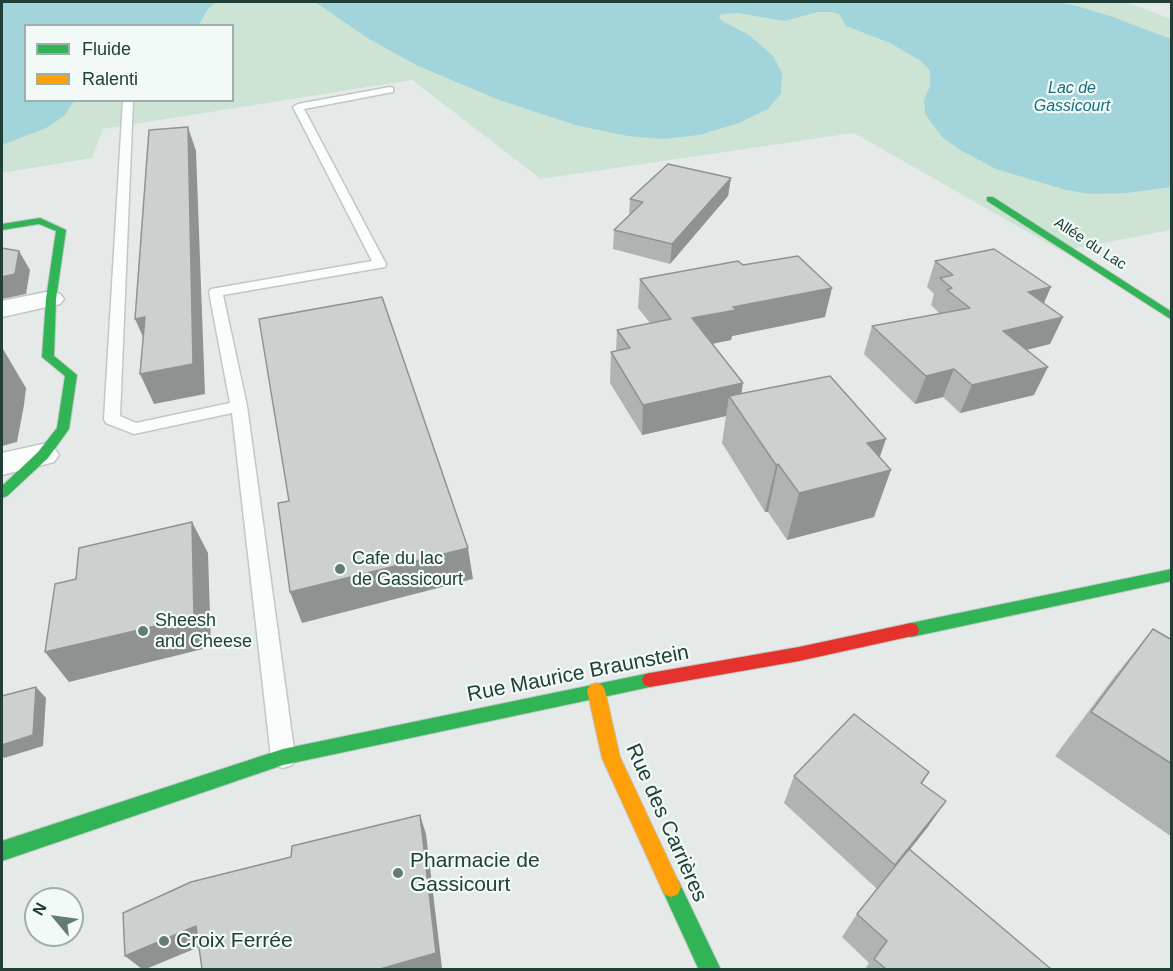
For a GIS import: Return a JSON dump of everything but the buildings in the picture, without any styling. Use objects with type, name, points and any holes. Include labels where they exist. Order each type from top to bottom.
[{"type":"street","name":"Allée du Lac","points":[[990,199],[1172,317]]},
{"type":"street","points":[[2,227],[40,221],[61,230],[51,299],[48,357],[71,375],[63,429],[43,455],[2,493]]},
{"type":"street","points":[[2,309],[51,299]]},
{"type":"street","points":[[2,464],[43,455]]},
{"type":"street","name":"Rue Maurice Braunstein","points":[[2,851],[283,757],[596,690],[799,654],[1172,575]]},
{"type":"street","name":"Rue des Carrières","points":[[596,690],[611,758],[710,969]]},
{"type":"lane","points":[[283,757],[239,406],[216,292],[380,264],[298,107],[390,90]]},
{"type":"lane","points":[[128,102],[112,419],[135,429],[239,406]]},
{"type":"green space","points":[[2,2],[1126,2],[1171,19],[1171,230],[1061,251],[854,133],[541,179],[412,80],[103,129],[92,158],[2,173]]},
{"type":"water","points":[[2,2],[216,2],[207,10],[200,24],[24,24],[24,102],[73,102],[64,116],[46,128],[2,145]]},
{"type":"water","name":"Lac de Gassicourt","points":[[315,2],[1055,2],[1077,6],[1171,39],[1171,187],[1127,193],[1091,194],[1066,190],[996,169],[962,151],[942,137],[925,114],[924,100],[930,86],[930,71],[921,61],[890,43],[846,26],[839,14],[832,12],[818,12],[784,21],[738,13],[721,14],[719,17],[722,21],[749,35],[773,56],[782,73],[781,93],[768,109],[739,123],[699,135],[663,139],[628,136],[579,126],[499,100],[418,66],[369,39]]},
{"type":"traffic: fast","points":[[990,199],[1172,317]]},
{"type":"traffic: fast","points":[[2,227],[40,221],[61,230],[51,299],[48,357],[71,375],[63,429],[43,455],[2,493]]},
{"type":"traffic: fast","points":[[911,630],[1172,575]]},
{"type":"traffic: fast","points":[[2,851],[283,757],[650,680]]},
{"type":"traffic: fast","points":[[671,887],[710,970]]},
{"type":"traffic: slow","points":[[596,690],[611,758],[671,887]]},
{"type":"traffic: jam","points":[[650,680],[799,654],[911,630]]},
{"type":"place","name":"Cafe du lac de Gassicourt","points":[[340,569]]},
{"type":"place","name":"Sheesh and Cheese","points":[[143,631]]},
{"type":"place","name":"Pharmacie de Gassicourt","points":[[398,873]]},
{"type":"place","name":"Croix Ferrée","points":[[164,941]]}]
